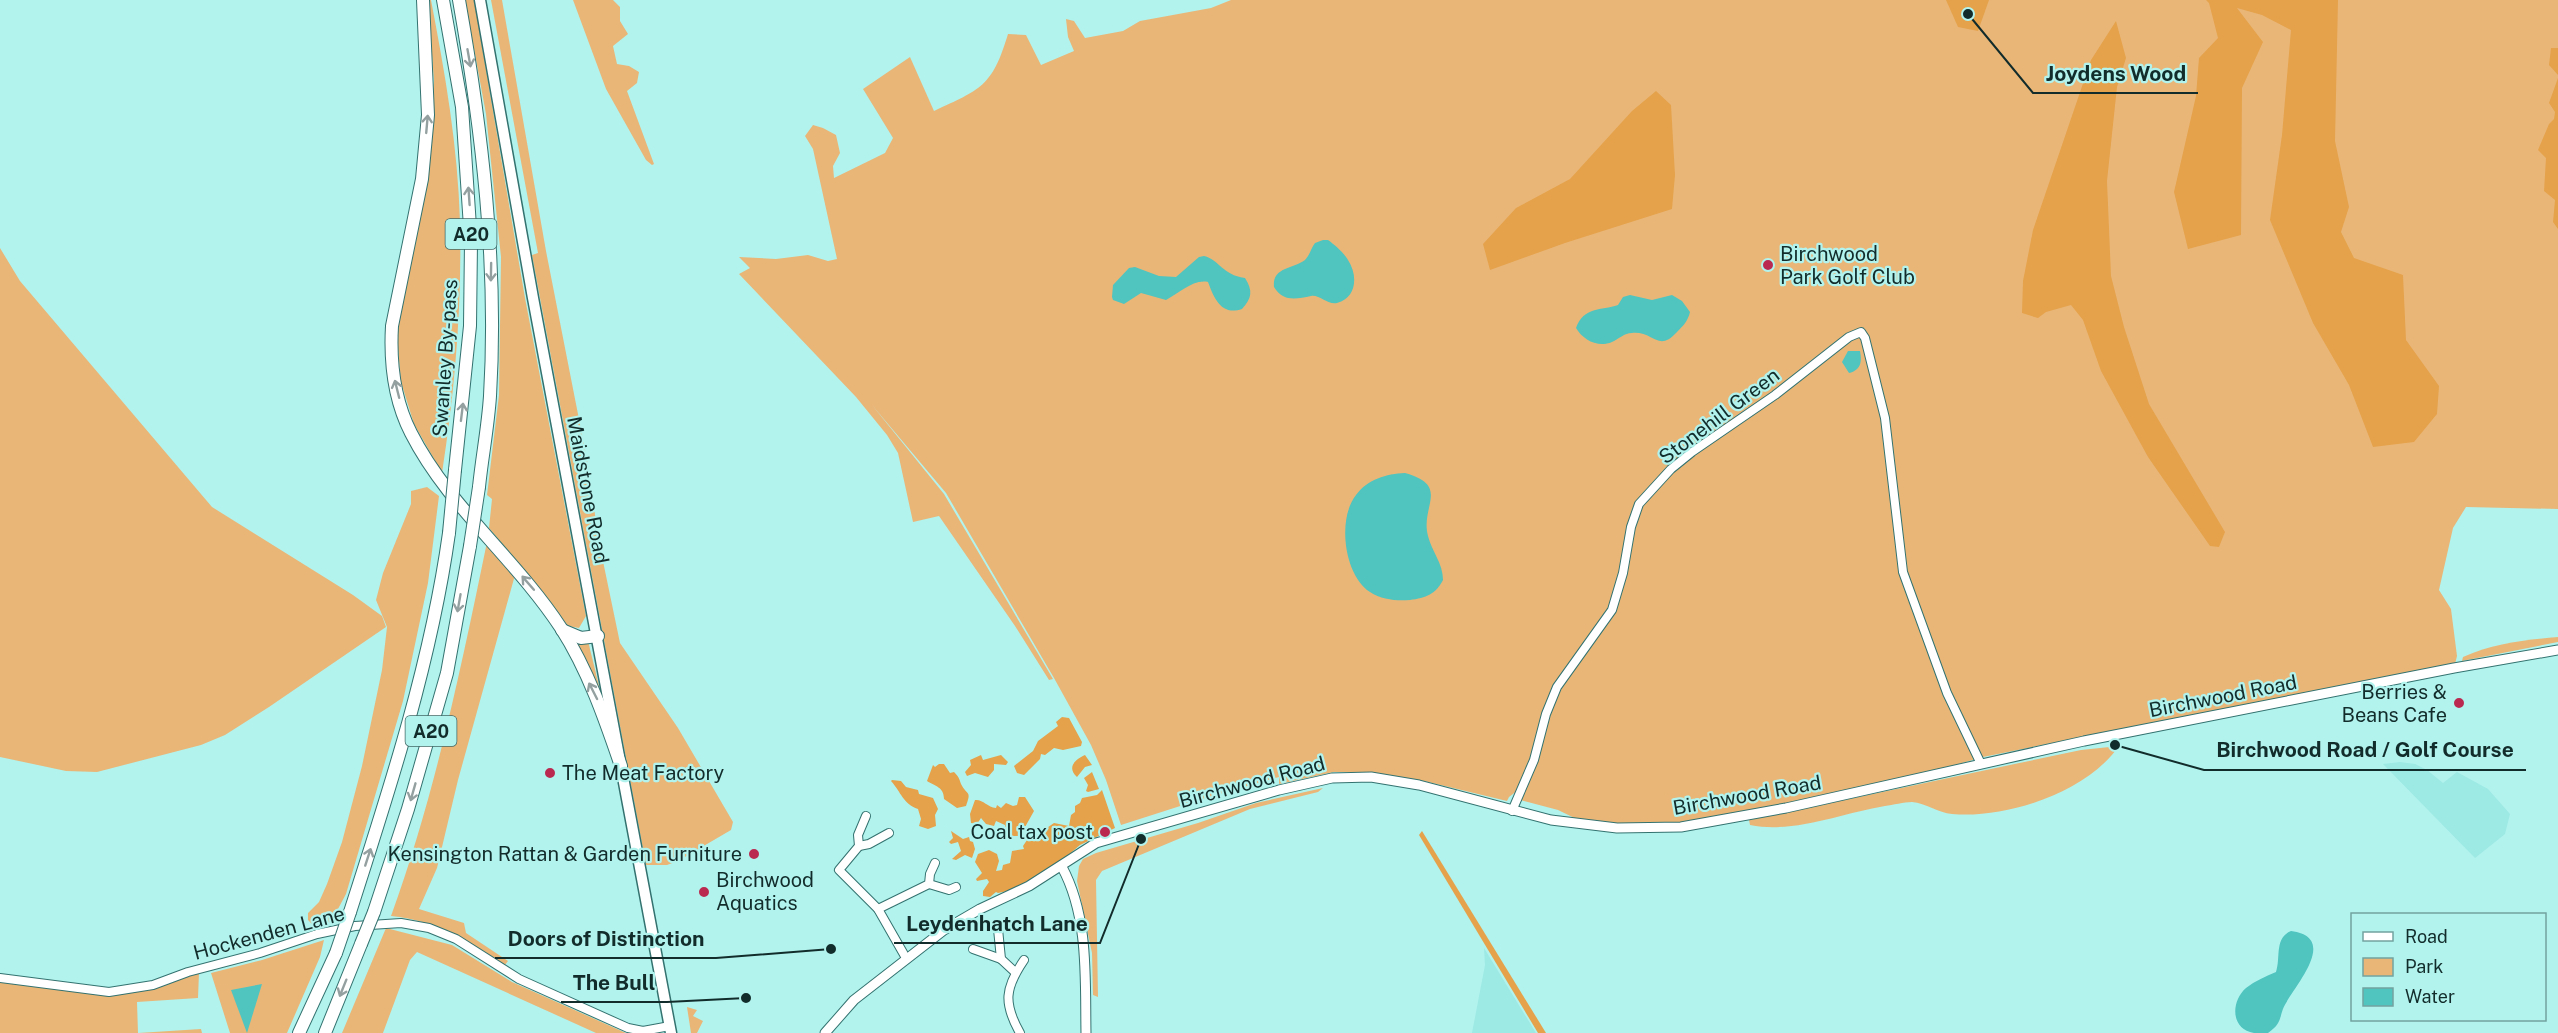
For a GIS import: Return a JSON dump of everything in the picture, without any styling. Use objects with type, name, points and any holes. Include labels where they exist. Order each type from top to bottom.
[{"type":"highway","points":[[423,0],[428,115],[422,179],[392,326],[391,350],[395,385],[410,431],[436,475],[535,591],[562,630],[598,702],[621,766]]},
{"type":"highway","name":"Swanley By-pass","points":[[299,1033],[336,953],[385,802],[420,677],[445,561],[470,326],[471,242],[462,107],[443,0]]},
{"type":"highway","name":"Swanley By-pass","points":[[325,1033],[374,912],[408,809],[447,673],[479,487],[490,397],[491,256],[475,93],[459,0]]},
{"type":"highway","points":[[562,630],[581,638],[598,636]]},
{"type":"main road","name":"Maidstone Road","points":[[480,0],[670,1029]]},
{"type":"street","name":"Stonehill Green","points":[[1512,811],[1533,760],[1546,714],[1557,687],[1612,610],[1623,573],[1631,527],[1639,504],[1671,469],[1699,447],[1775,395],[1849,337],[1862,332],[1885,418],[1903,572],[1947,693],[1981,764]]},
{"type":"street","name":"Birchwood Road","points":[[825,1033],[854,1000],[906,958],[963,918],[1062,867],[1096,843],[1279,790],[1332,778],[1371,777],[1394,780],[1512,811],[1589,826],[1681,827],[1786,808],[2219,714],[2558,650]]},
{"type":"street","points":[[859,846],[858,835],[866,816]]},
{"type":"street","points":[[889,833],[869,844],[859,846],[840,870],[878,909],[906,958]]},
{"type":"street","points":[[929,884],[935,863]]},
{"type":"street","points":[[1062,867],[1069,879],[1082,930],[1085,957],[1086,1033]]},
{"type":"street","points":[[878,909],[929,884],[949,890],[956,887]]},
{"type":"street","name":"Hockenden Lane","points":[[0,978],[109,992],[153,985],[188,972],[260,953],[317,934],[355,926],[401,923],[429,928],[456,939],[519,979],[628,1028],[643,1031],[670,1029]]},
{"type":"street","points":[[998,929],[1001,959]]},
{"type":"street","points":[[973,949],[1001,959],[1015,972]]},
{"type":"street","points":[[1020,1033],[1008,1009],[1007,999],[1015,972],[1024,960]]},
{"type":"shaded area","points":[[1946,0],[1989,0],[1978,31],[1958,27]]},
{"type":"shaded area","points":[[2206,0],[2338,0],[2335,141],[2349,207],[2341,232],[2354,258],[2403,275],[2406,340],[2439,386],[2437,414],[2414,442],[2373,447],[2349,385],[2313,323],[2270,220],[2282,135],[2291,30],[2262,15],[2237,8],[2263,42],[2242,88],[2241,235],[2188,249],[2174,192],[2196,96],[2199,58],[2218,38],[2209,3]]},
{"type":"shaded area","points":[[2116,21],[2126,58],[2117,87],[2107,181],[2111,276],[2124,327],[2149,404],[2225,532],[2219,547],[2210,546],[2148,457],[2101,371],[2083,320],[2071,305],[2046,312],[2038,318],[2022,313],[2023,281],[2033,230],[2091,60]]},
{"type":"shaded area","points":[[2551,48],[2558,48],[2558,75],[2549,65]]},
{"type":"shaded area","points":[[2558,78],[2558,229],[2553,222],[2555,200],[2544,191],[2546,158],[2538,150],[2549,124],[2554,119],[2555,112],[2549,103]]},
{"type":"shaded area","points":[[1656,91],[1671,105],[1675,175],[1672,209],[1490,270],[1483,244],[1516,208],[1570,179],[1632,111]]},
{"type":"shaded area","points":[[1062,717],[1069,718],[1082,742],[1081,746],[1063,750],[1054,748],[1045,755],[1041,754],[1040,759],[1024,775],[1017,773],[1014,766],[1033,751],[1038,741],[1058,726],[1056,722]]},
{"type":"shaded area","points":[[981,755],[983,760],[1001,755],[1008,762],[1006,765],[994,764],[994,770],[988,777],[975,773],[967,776],[965,772],[971,765],[970,760]]},
{"type":"shaded area","points":[[1085,755],[1092,765],[1085,767],[1077,777],[1072,767],[1078,759]]},
{"type":"shaded area","points":[[2400,762],[2415,764],[2443,783],[2457,772],[2488,789],[2510,814],[2505,834],[2475,858],[2383,764]]},
{"type":"shaded area","points":[[944,764],[950,773],[954,772],[958,776],[969,795],[966,806],[957,808],[944,799],[941,789],[927,781],[933,765],[935,767]]},
{"type":"shaded area","points":[[1092,772],[1099,789],[1088,792],[1086,791],[1088,785],[1084,778]]},
{"type":"shaded area","points":[[892,780],[901,781],[906,787],[918,790],[919,794],[933,798],[938,809],[935,815],[936,826],[928,829],[919,826],[921,819],[918,809],[906,801]]},
{"type":"shaded area","points":[[1102,790],[1115,828],[1080,845],[1058,864],[1012,890],[996,892],[990,897],[983,896],[983,891],[989,882],[987,879],[977,881],[976,879],[982,873],[975,862],[978,854],[989,850],[997,854],[999,861],[996,871],[1002,870],[1003,865],[1010,863],[1012,851],[1024,849],[1023,846],[1029,837],[1054,823],[1069,826],[1075,806],[1082,798],[1097,795]]},
{"type":"shaded area","points":[[1019,797],[1025,797],[1034,811],[1020,836],[1010,836],[1006,832],[1005,825],[996,821],[994,826],[986,824],[981,818],[977,824],[971,823],[970,814],[975,800],[1001,808],[1006,803],[1017,805]]},
{"type":"shaded area","points":[[951,831],[963,839],[969,837],[973,842],[975,849],[972,858],[965,855],[956,860],[952,859],[961,851],[958,842],[951,844],[949,842],[953,838]]},
{"type":"shaded area","points":[[1422,831],[1546,1033],[1538,1033],[1419,835]]},
{"type":"shaded area","points":[[1484,948],[1536,1033],[1472,1033],[1485,965]]},
{"type":"green space","points":[[428,0],[431,0],[450,110],[457,166],[460,222],[457,348],[442,473],[414,424],[401,382],[397,337],[403,292],[428,180],[434,81]]},
{"type":"green space","points":[[465,0],[474,0],[525,298],[586,616],[579,628],[568,626],[489,528],[492,499],[487,495],[499,395],[501,257],[486,114]]},
{"type":"green space","points":[[491,0],[502,0],[546,251],[587,460],[599,542],[620,643],[678,728],[733,822],[731,830],[667,865],[646,865],[532,255],[538,253]]},
{"type":"green space","points":[[573,0],[613,0],[620,7],[620,21],[628,34],[613,46],[617,64],[629,66],[639,72],[637,83],[627,91],[654,164],[652,165],[646,160],[606,89]]},
{"type":"green space","points":[[1231,0],[2558,0],[2558,509],[2466,507],[2453,528],[2439,590],[2451,609],[2457,656],[2454,668],[1983,757],[1864,791],[1680,826],[1589,825],[1558,810],[1520,800],[1522,787],[1507,801],[1424,781],[1363,772],[1334,772],[1279,784],[1279,777],[1121,825],[1091,745],[946,493],[872,405],[944,494],[1053,679],[1049,680],[1015,626],[939,516],[913,522],[898,453],[887,435],[856,397],[739,274],[750,268],[739,257],[776,259],[808,255],[828,261],[837,259],[813,149],[805,136],[813,125],[836,135],[840,153],[833,166],[834,178],[885,153],[893,138],[863,89],[910,57],[934,111],[983,84],[996,65],[1008,34],[1026,35],[1041,65],[1074,51],[1068,37],[1066,19],[1074,21],[1085,38],[1123,31],[1140,21],[1211,8]]},
{"type":"green space","points":[[0,248],[20,281],[212,507],[353,595],[382,616],[386,627],[269,707],[225,735],[201,745],[97,772],[66,771],[0,757]]},
{"type":"green space","points":[[427,487],[439,496],[428,583],[403,701],[346,894],[331,922],[314,926],[308,920],[308,913],[319,902],[342,842],[362,766],[382,670],[387,627],[376,600],[383,573],[411,504],[411,491]]},
{"type":"green space","points":[[487,542],[515,575],[458,780],[437,868],[419,909],[464,923],[466,933],[508,961],[505,965],[465,940],[438,927],[391,916],[434,778],[457,684]]},
{"type":"green space","points":[[2558,637],[2558,642],[2462,661],[2463,657],[2498,645]]},
{"type":"green space","points":[[588,641],[601,694],[572,645]]},
{"type":"green space","points":[[2119,746],[2087,777],[2067,789],[2021,807],[1997,812],[1952,814],[1909,802],[1801,825],[1767,827],[1750,825],[1749,820],[2081,750]]},
{"type":"green space","points":[[1323,788],[1318,792],[1250,809],[1102,871],[1096,880],[1098,997],[1093,995],[1092,953],[1077,881],[1079,866],[1083,859],[1256,803]]},
{"type":"green space","points":[[386,928],[452,945],[512,982],[626,1033],[596,1033],[417,952],[410,960],[383,1033],[342,1033]]},
{"type":"green space","points":[[324,940],[320,957],[287,1033],[230,1033],[211,973],[262,960]]},
{"type":"green space","points":[[199,973],[198,998],[137,1002],[138,1033],[0,1033],[0,982],[109,996],[153,989]]},
{"type":"green space","points":[[687,1007],[697,1010],[693,1016],[703,1021],[697,1033],[691,1033]]},
{"type":"green space","points":[[201,1029],[202,1033],[138,1033]]},
{"type":"water","points":[[1328,240],[1336,247],[1351,266],[1354,285],[1349,296],[1333,303],[1314,296],[1295,298],[1281,295],[1274,287],[1276,276],[1284,269],[1305,260],[1315,243]]},
{"type":"water","points":[[1204,256],[1231,274],[1245,278],[1250,294],[1242,309],[1235,311],[1224,308],[1219,304],[1208,282],[1191,285],[1166,300],[1141,293],[1124,304],[1113,300],[1113,285],[1129,268],[1135,267],[1159,276],[1176,277],[1199,257]]},
{"type":"water","points":[[1630,295],[1652,300],[1672,295],[1682,301],[1690,312],[1683,325],[1665,341],[1632,333],[1607,344],[1601,344],[1591,342],[1576,328],[1579,321],[1588,313],[1618,305],[1623,297]]},
{"type":"water","points":[[1848,351],[1860,351],[1861,359],[1858,368],[1849,373],[1842,362]]},
{"type":"water","points":[[1405,473],[1419,478],[1427,484],[1430,491],[1428,536],[1441,568],[1443,580],[1434,592],[1426,596],[1410,600],[1395,600],[1375,595],[1361,584],[1349,560],[1345,532],[1350,505],[1366,485],[1378,478]]},
{"type":"water","points":[[2291,931],[2305,935],[2312,942],[2311,961],[2286,1003],[2276,1026],[2268,1033],[2254,1033],[2246,1030],[2241,1026],[2235,1014],[2238,1000],[2249,985],[2276,972],[2280,943],[2282,938]]},
{"type":"water","points":[[262,984],[247,1033],[231,990]]},
{"type":"place","name":"Joydens Wood","points":[[1968,14]]},
{"type":"place","name":"Birchwood Park Golf Club","points":[[1768,265]]},
{"type":"place","name":"Berries & Beans Cafe","points":[[2459,703]]},
{"type":"place","name":"Birchwood Road / Golf Course","points":[[2115,745]]},
{"type":"place","name":"The Meat Factory","points":[[550,773]]},
{"type":"place","name":"Coal tax post","points":[[1105,832]]},
{"type":"place","name":"Leydenhatch Lane","points":[[1141,839]]},
{"type":"place","name":"Kensington Rattan & Garden Furniture","points":[[754,854]]},
{"type":"place","name":"Birchwood Aquatics","points":[[704,892]]},
{"type":"place","name":"Doors of Distinction","points":[[831,949]]},
{"type":"place","name":"The Bull","points":[[746,998]]}]
